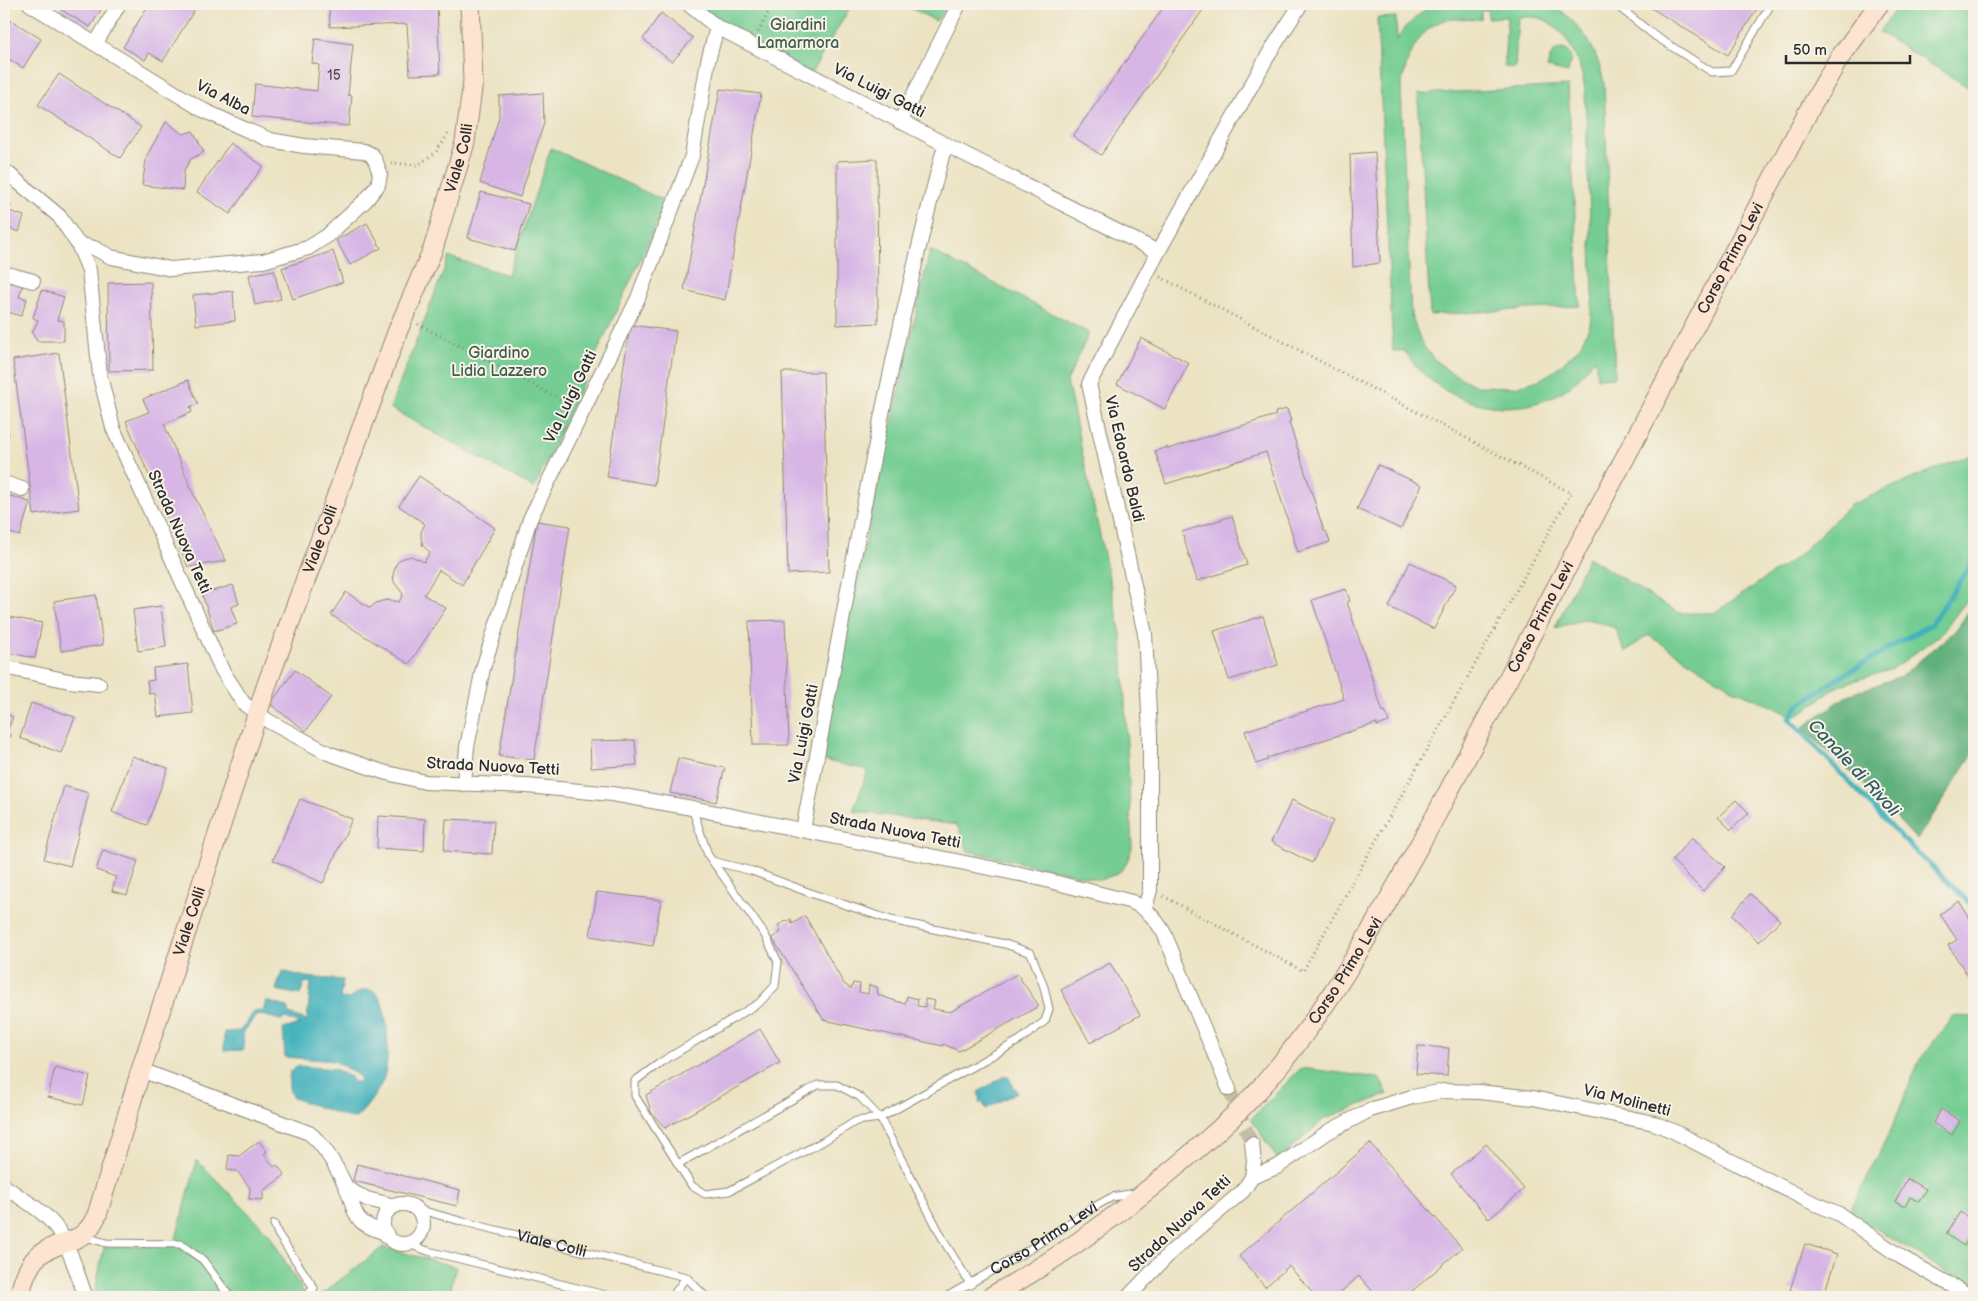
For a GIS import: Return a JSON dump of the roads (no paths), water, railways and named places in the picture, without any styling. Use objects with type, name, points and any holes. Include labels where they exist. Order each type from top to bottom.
[{"type":"main road","name":"Viale Colli","points":[[83,1236],[91,1228],[98,1215],[141,1070],[257,714],[404,316],[433,249],[465,142],[473,81],[470,4]]},
{"type":"main road","name":"Corso Primo Levi","points":[[990,1297],[1064,1252],[1148,1190],[1224,1126],[1252,1098],[1301,1038],[1360,948],[1436,815],[1808,112],[1838,60],[1879,4]]},
{"type":"main road","points":[[20,1297],[25,1276],[37,1256],[44,1251],[83,1236]]},
{"type":"street","name":"Via Alba","points":[[30,4],[203,110],[270,140],[304,146],[364,151],[372,155],[380,174],[378,185],[366,200],[327,236],[308,248],[263,261],[171,269],[111,257],[94,248],[78,244]]},
{"type":"street","points":[[96,43],[119,4]]},
{"type":"street","name":"Via Luigi Gatti","points":[[688,4],[717,27],[1158,252]]},
{"type":"street","points":[[900,122],[959,4]]},
{"type":"street","name":"Via Edoardo Baldi","points":[[1145,908],[1150,890],[1150,732],[1145,634],[1089,384],[1158,252],[1270,52],[1298,6]]},
{"type":"street","name":"Via Luigi Gatti","points":[[464,784],[468,747],[483,668],[527,528],[638,298],[692,156],[708,61],[717,27]]},
{"type":"street","name":"Via Luigi Gatti","points":[[803,830],[850,580],[903,318],[926,216],[945,145]]},
{"type":"street","name":"Strada Nuova Tetti","points":[[4,170],[59,216],[78,244],[88,270],[100,376],[113,428],[222,670],[244,704],[257,714],[328,753],[411,779],[576,790],[692,808],[1066,884],[1116,897],[1145,908]]},
{"type":"street","points":[[4,273],[33,280]]},
{"type":"street","points":[[4,483],[22,489]]},
{"type":"street","points":[[4,667],[69,682],[99,684]]},
{"type":"street","points":[[1145,908],[1156,920],[1168,940],[1229,1089]]},
{"type":"street","points":[[141,1070],[309,1133],[317,1139],[347,1189],[354,1211],[361,1220],[368,1226],[386,1233],[395,1242],[408,1244],[418,1237],[424,1226],[421,1214],[416,1209],[406,1204],[395,1206],[367,1199],[347,1189]]},
{"type":"street","name":"Via Molinetti","points":[[1252,1177],[1277,1167],[1328,1132],[1370,1110],[1412,1097],[1444,1091],[1479,1092],[1533,1098],[1654,1123],[1673,1131],[1807,1200],[1839,1214],[1901,1257],[1972,1297]]},
{"type":"street","name":"Strada Nuova Tetti","points":[[1128,1297],[1171,1252],[1243,1191],[1252,1177],[1254,1161],[1252,1144]]},
{"type":"street","points":[[4,1186],[51,1222],[65,1242],[86,1297]]},
{"type":"street","points":[[386,1233],[384,1221],[390,1210],[395,1206]]},
{"type":"lane","points":[[1615,4],[1655,36],[1712,72],[1731,70],[1771,4]]},
{"type":"lane","points":[[692,808],[708,855],[712,861],[765,935],[778,962],[775,986],[759,1003],[661,1062],[635,1081],[635,1096],[692,1186],[705,1194],[729,1191],[822,1142],[856,1121],[880,1118],[1020,1040],[1045,1022],[1049,1009],[1044,987],[1031,954],[1005,944],[890,920],[752,871],[712,861]]},
{"type":"lane","points":[[678,1164],[818,1085],[838,1085],[860,1097],[880,1118],[945,1243],[971,1285],[946,1297]]},
{"type":"lane","name":"Corso Primo Levi","points":[[971,1285],[1112,1197],[1148,1190]]},
{"type":"lane","name":"Viale Colli","points":[[416,1209],[686,1277]]},
{"type":"lane","points":[[274,1224],[278,1234],[314,1288],[305,1297]]},
{"type":"lane","points":[[83,1236],[106,1243],[180,1244],[203,1260],[230,1297]]},
{"type":"lane","points":[[408,1244],[428,1251],[613,1297]]},
{"type":"lane","points":[[672,1297],[686,1277],[706,1297]]},
{"type":"water","points":[[282,971],[306,977],[343,980],[340,998],[351,999],[358,992],[367,990],[375,993],[381,1001],[385,1014],[388,1044],[385,1072],[383,1080],[374,1095],[356,1118],[347,1117],[293,1098],[291,1095],[289,1088],[290,1071],[299,1066],[335,1069],[352,1078],[353,1082],[361,1082],[360,1077],[335,1061],[285,1057],[283,1029],[300,1024],[286,1018],[281,1020],[257,1014],[243,1033],[244,1050],[224,1051],[224,1032],[240,1031],[255,1010],[263,1012],[266,1001],[287,1007],[289,1014],[307,1020],[311,982],[304,983],[300,995],[276,990]]},
{"type":"water","points":[[1007,1075],[1017,1092],[986,1109],[983,1103],[979,1102],[978,1092]]},
{"type":"waterway","name":"Canale di Rivoli","points":[[1974,555],[1967,571],[1931,624],[1835,680],[1799,705],[1789,718],[1903,839],[1974,907]]},
{"type":"tunnel","points":[[1229,1089],[1252,1144]]},
{"type":"park label","name":"Giardini Lamarmora","points":[[798,34]]},
{"type":"park label","name":"Giardino Lidia Lazzero","points":[[499,362]]}]
